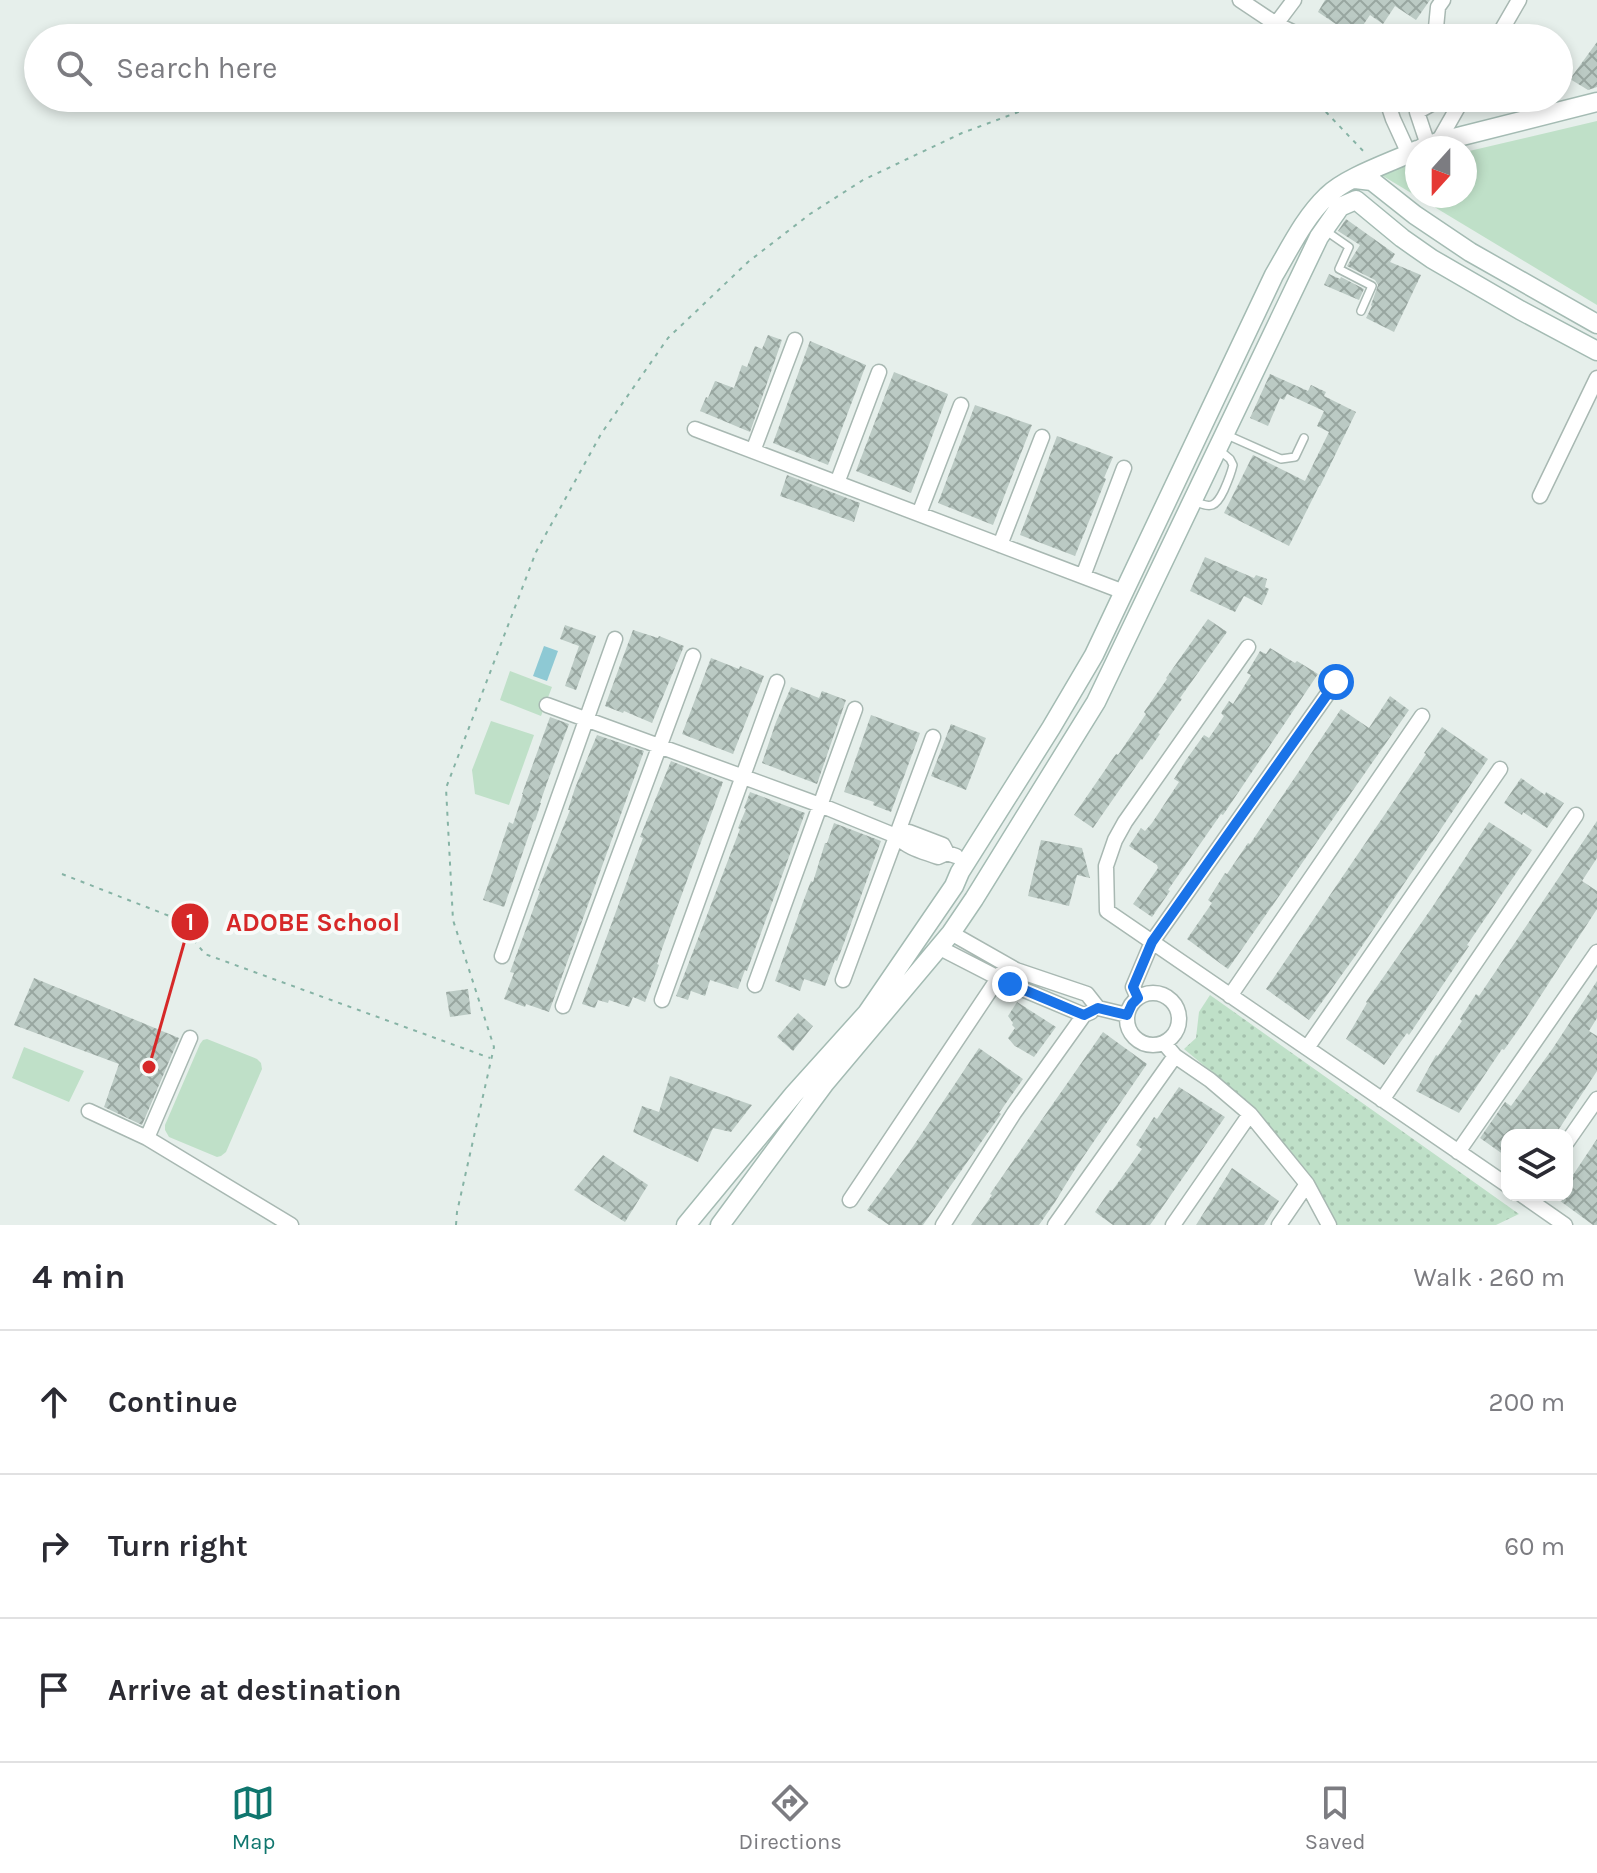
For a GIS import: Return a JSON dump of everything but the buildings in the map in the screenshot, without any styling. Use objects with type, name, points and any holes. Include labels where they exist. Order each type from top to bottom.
[{"type":"street","points":[[1240,0],[1276,24],[1294,0]]},
{"type":"street","points":[[1436,24],[1438,7],[1443,0]]},
{"type":"street","points":[[1505,24],[1519,0]]},
{"type":"street","points":[[1573,108],[1597,102]]},
{"type":"street","points":[[1391,112],[1393,119],[1411,136]]},
{"type":"street","points":[[1393,119],[1417,112],[1421,136]]},
{"type":"street","points":[[1433,136],[1452,112]]},
{"type":"street","points":[[1468,136],[1559,112]]},
{"type":"street","points":[[720,1225],[801,1099],[867,1013],[954,886],[1087,667],[1274,275],[1305,223],[1328,194],[1405,156]]},
{"type":"street","points":[[1355,179],[1372,181],[1470,252],[1597,324]]},
{"type":"street","points":[[686,1225],[944,940],[974,899],[1096,702],[1319,237],[1340,207],[1356,200],[1432,259],[1597,351]]},
{"type":"street","points":[[753,451],[795,340]]},
{"type":"street","points":[[837,483],[879,372]]},
{"type":"street","points":[[1540,496],[1597,378]]},
{"type":"street","points":[[919,514],[961,405]]},
{"type":"street","points":[[695,429],[1124,592]]},
{"type":"street","points":[[1000,545],[1042,437]]},
{"type":"street","points":[[1083,576],[1124,468]]},
{"type":"street","points":[[1152,534],[1173,543]]},
{"type":"street","points":[[502,956],[615,639]]},
{"type":"street","points":[[1248,647],[1115,840],[1106,866],[1107,911],[1501,1181]]},
{"type":"street","points":[[563,1006],[693,656]]},
{"type":"street","points":[[662,1000],[777,682]]},
{"type":"street","points":[[1138,998],[1133,987],[1152,942],[1336,682]]},
{"type":"street","points":[[547,705],[820,805],[896,836],[905,845],[938,857],[947,853],[969,861]]},
{"type":"street","points":[[755,985],[855,709]]},
{"type":"street","points":[[1230,996],[1422,716]]},
{"type":"street","points":[[843,980],[933,737]]},
{"type":"street","points":[[1307,1048],[1500,769]]},
{"type":"street","points":[[1382,1100],[1576,815]]},
{"type":"street","points":[[944,940],[1016,970],[1087,994],[1091,1011]]},
{"type":"street","points":[[944,940],[998,979],[1091,1011],[1127,1015]]},
{"type":"street","points":[[1458,1152],[1597,952]]},
{"type":"street","points":[[850,1200],[1007,965]]},
{"type":"street","points":[[1154,993],[1163,994],[1176,1006],[1179,1022],[1172,1038],[1156,1045],[1139,1041],[1133,1036],[1127,1015],[1138,998],[1154,993]]},
{"type":"street","points":[[943,1225],[1014,1113],[1091,1011]]},
{"type":"street","points":[[147,1138],[190,1038]]},
{"type":"street","points":[[1164,1043],[1175,1056],[1210,1080],[1250,1114],[1307,1184],[1329,1225]]},
{"type":"street","points":[[1055,1225],[1175,1056]]},
{"type":"street","points":[[1573,1133],[1597,1099]]},
{"type":"street","points":[[89,1111],[147,1138],[291,1225]]},
{"type":"street","points":[[1173,1225],[1250,1114]]},
{"type":"street","points":[[1279,1225],[1307,1184]]},
{"type":"street","points":[[1533,1201],[1565,1225]]},
{"type":"lane","points":[[1324,230],[1349,247],[1339,269],[1372,286],[1361,311]]},
{"type":"lane","points":[[1222,442],[1281,459],[1295,457],[1304,438]]},
{"type":"path","points":[[456,1225],[494,1047],[453,920],[446,788],[536,552],[601,434],[668,338],[748,262],[810,214],[863,180],[948,139],[1016,112]]},
{"type":"path","points":[[1326,112],[1378,167]]},
{"type":"path","points":[[62,874],[177,919],[205,954],[491,1059]]},
{"type":"green space","points":[[1597,121],[1597,305],[1436,208],[1477,208],[1477,149]]},
{"type":"green space","points":[[1405,166],[1405,189],[1378,173]]},
{"type":"green space","points":[[510,671],[552,687],[541,716],[500,700]]},
{"type":"green space","points":[[491,721],[534,735],[509,805],[475,794],[472,770]]},
{"type":"green space","points":[[1210,995],[1519,1214],[1496,1225],[1337,1225],[1312,1180],[1249,1103],[1184,1049],[1196,1038],[1199,1012]]},
{"type":"green space","points":[[207,1039],[257,1059],[262,1069],[226,1152],[217,1157],[169,1137],[165,1130],[200,1044]]},
{"type":"green space","points":[[24,1047],[84,1071],[69,1102],[12,1078]]},
{"type":"water","points":[[544,646],[558,651],[547,681],[533,676]]},
{"type":"place","name":"ADOBE School","points":[[149,1067]]},
{"type":"route","points":[[1010,984],[1084,1015],[1098,1008],[1127,1015],[1138,998],[1133,987],[1152,942],[1336,682]]}]
